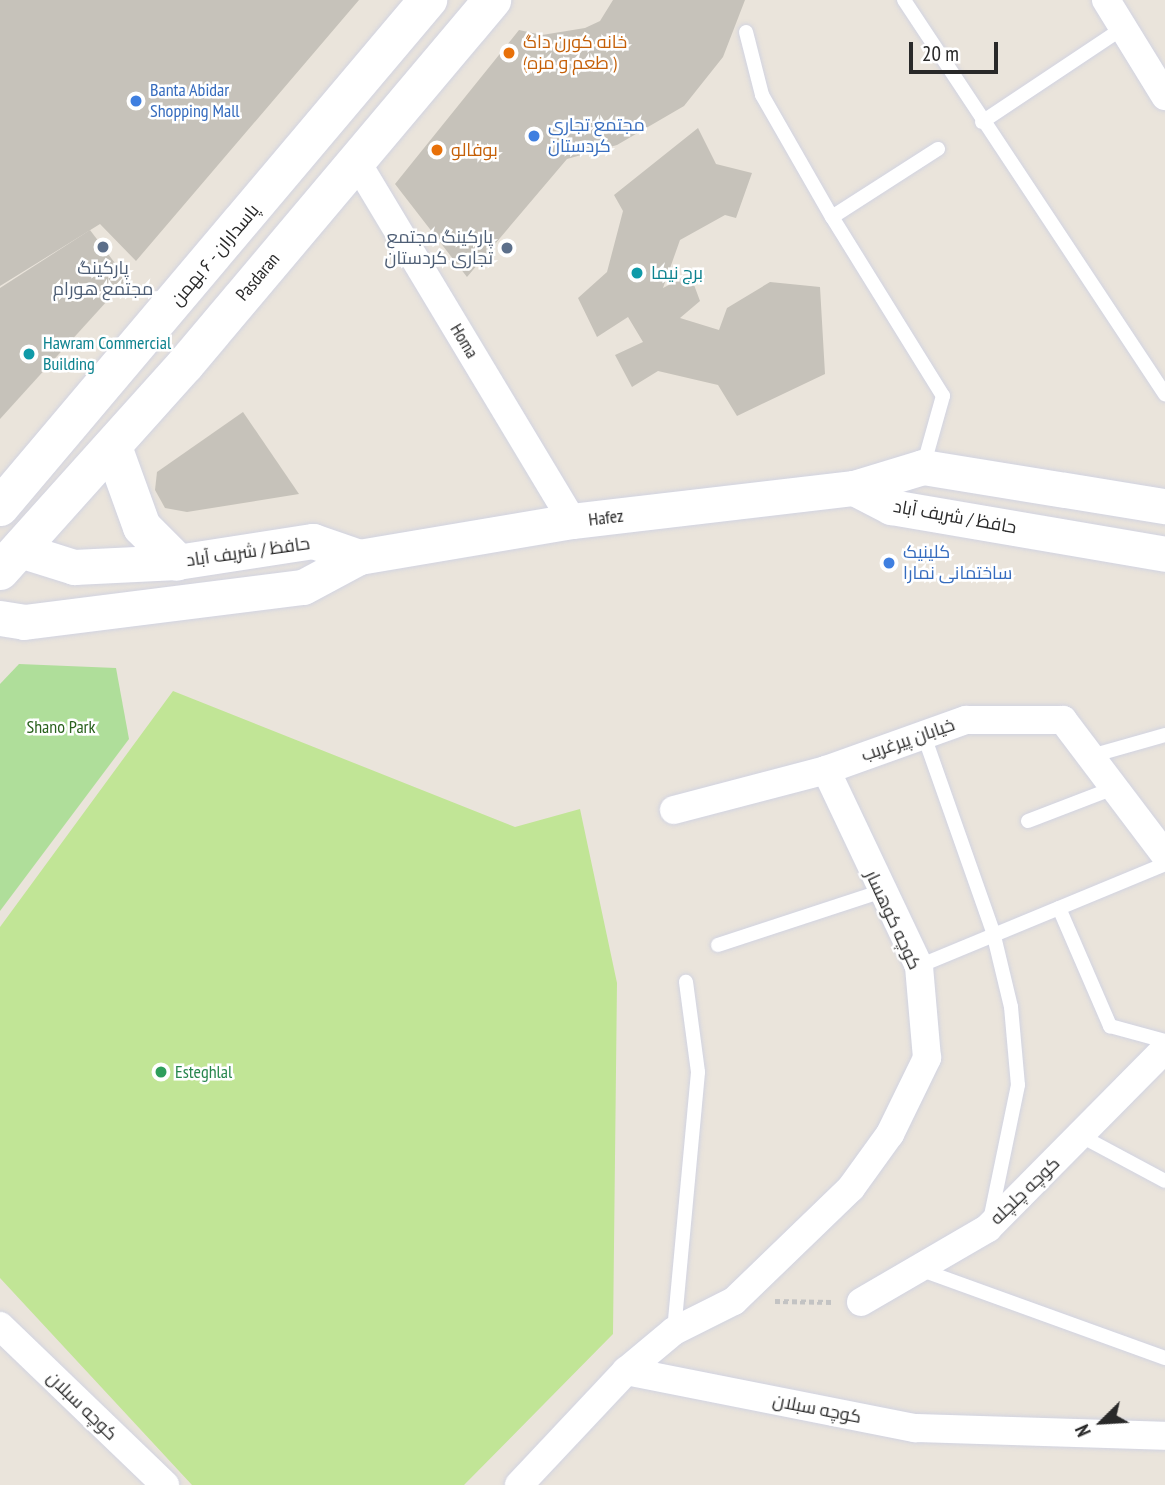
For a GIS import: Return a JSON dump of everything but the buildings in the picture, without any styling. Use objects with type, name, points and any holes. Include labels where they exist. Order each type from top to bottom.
[{"type":"main road","name":"پاسداران - ۶ بهمن","points":[[0,507],[428,0]]},
{"type":"main road","name":"Pasdaran","points":[[7,554],[113,447],[492,0]]},
{"type":"main road","points":[[113,447],[142,527],[177,562]]},
{"type":"street","points":[[1106,0],[1165,96]]},
{"type":"street","name":"Homa","points":[[356,161],[572,522]]},
{"type":"street","name":"حافظ / شریف آباد","points":[[854,488],[923,467],[1165,506]]},
{"type":"street","name":"Hafez","points":[[359,557],[572,522],[854,488]]},
{"type":"street","name":"حافظ / شریف آباد","points":[[854,488],[891,507],[1165,554]]},
{"type":"street","name":"حافظ / شریف آباد","points":[[7,554],[74,567],[177,562],[313,541],[359,557]]},
{"type":"street","name":"حافظ / شریف آباد","points":[[0,618],[24,622],[303,587],[359,557]]},
{"type":"street","name":"خیابان پیرغریب","points":[[674,810],[826,770],[922,731],[966,720],[1063,720],[1114,788],[1160,840]]},
{"type":"street","name":"کوچه کوهسار","points":[[734,1301],[851,1188],[891,1134],[927,1058],[919,965],[879,892],[826,770]]},
{"type":"street","name":"کوچه چلچله","points":[[861,1302],[915,1268],[988,1228],[1165,1049]]},
{"type":"street","points":[[519,1485],[626,1371],[674,1331],[734,1301]]},
{"type":"street","name":"کوچه سبلان","points":[[0,1326],[165,1485]]},
{"type":"street","name":"کوچه سبلان","points":[[626,1371],[915,1428],[1165,1436]]},
{"type":"lane","points":[[904,0],[982,122],[1165,394]]},
{"type":"lane","points":[[982,122],[1123,28]]},
{"type":"lane","points":[[747,32],[762,94],[832,217],[943,396],[923,467]]},
{"type":"lane","points":[[832,217],[939,149]]},
{"type":"lane","points":[[922,731],[993,932],[1011,1007],[1018,1085],[988,1228]]},
{"type":"lane","points":[[1091,756],[1165,735]]},
{"type":"lane","points":[[1028,821],[1114,788]]},
{"type":"lane","points":[[919,965],[993,932],[1165,864]]},
{"type":"lane","points":[[718,945],[879,892]]},
{"type":"lane","points":[[1059,908],[1110,1026],[1165,1041]]},
{"type":"lane","points":[[674,1331],[698,1072],[686,982]]},
{"type":"lane","points":[[1081,1136],[1165,1181]]},
{"type":"lane","points":[[915,1268],[1165,1358]]},
{"type":"path","points":[[734,1301],[861,1302]]},
{"type":"green space","name":"Shano Park","points":[[19,664],[116,668],[129,739],[0,911],[0,684]]},
{"type":"green space","points":[[173,691],[515,827],[580,809],[617,983],[613,1334],[464,1485],[192,1485],[0,1278],[0,927]]},
{"type":"place","name":"خانه کورن داگ (طعم و مزه )","points":[[509,53]]},
{"type":"place","name":"Banta Abidar Shopping Mall","points":[[136,101]]},
{"type":"place","name":"مجتمع تجاری کردستان","points":[[534,136]]},
{"type":"place","name":"بوفالو","points":[[437,150]]},
{"type":"place","name":"پارکینگ مجتمع هورام","points":[[103,247]]},
{"type":"place","name":"پارکینگ مجتمع تجاری کردستان","points":[[507,248]]},
{"type":"place","name":"برج نیما","points":[[637,273]]},
{"type":"place","name":"Hawram Commercial Building","points":[[29,354]]},
{"type":"place","name":"کلینیک ساختمانی نمارا","points":[[889,563]]},
{"type":"place","name":"Esteghlal","points":[[161,1072]]}]
